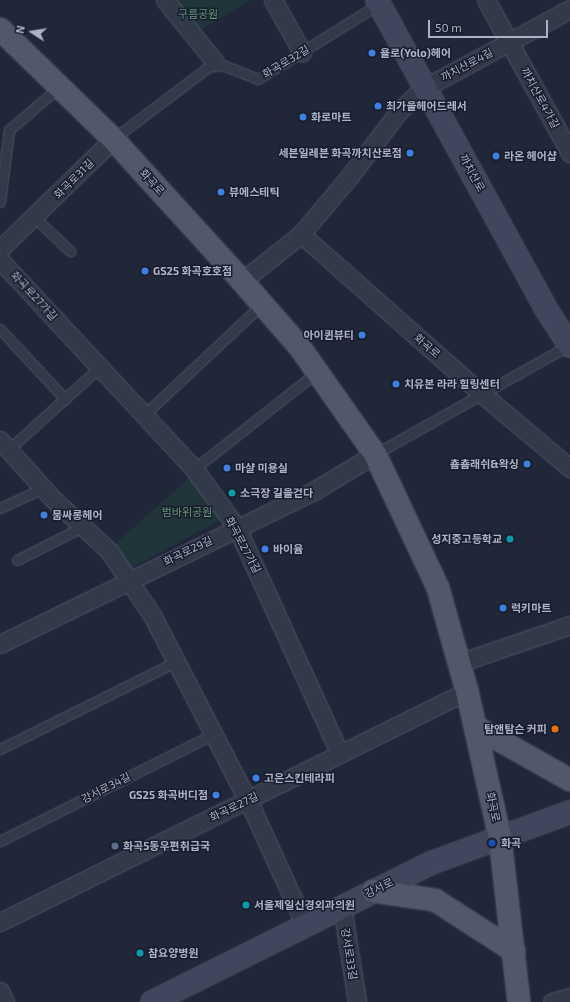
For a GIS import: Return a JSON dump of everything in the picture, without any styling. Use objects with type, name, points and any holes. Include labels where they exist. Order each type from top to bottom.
[{"type":"main road","name":"까치산로","points":[[381,1],[424,88],[570,346]]},
{"type":"main road","name":"화곡로","points":[[2,34],[113,139],[242,281],[261,305],[299,346],[375,454],[438,588],[467,691],[500,838],[519,1002]]},
{"type":"main road","points":[[476,727],[570,780]]},
{"type":"main road","name":"강서로","points":[[152,1002],[430,863],[570,812]]},
{"type":"main road","points":[[373,891],[435,900],[514,951]]},
{"type":"street","points":[[165,0],[215,62]]},
{"type":"street","points":[[273,0],[302,52]]},
{"type":"street","points":[[486,0],[509,42]]},
{"type":"street","name":"까치산로4길","points":[[424,88],[570,9]]},
{"type":"street","name":"까치산로4가길","points":[[509,42],[570,153]]},
{"type":"street","points":[[242,281],[301,234],[349,177],[399,111],[424,88]]},
{"type":"street","name":"화곡로31길","points":[[1,249],[113,139]]},
{"type":"street","name":"화곡로","points":[[301,234],[482,394],[570,468]]},
{"type":"street","name":"화곡로27가길","points":[[1,249],[100,367],[194,469],[236,528],[340,754]]},
{"type":"street","points":[[4,445],[43,488],[82,527],[109,551],[152,615],[247,801],[305,925]]},
{"type":"street","name":"화곡로29길","points":[[0,644],[128,580],[312,492],[375,454]]},
{"type":"street","points":[[459,663],[570,625]]},
{"type":"street","name":"화곡로27길","points":[[0,922],[467,691]]},
{"type":"street","name":"강서로33길","points":[[342,906],[357,1002]]},
{"type":"street","points":[[0,991],[5,1002]]},
{"type":"street","points":[[552,1002],[570,998]]},
{"type":"lane","name":"화곡로32길","points":[[215,62],[258,78],[302,52],[381,1]]},
{"type":"lane","points":[[113,139],[215,62]]},
{"type":"lane","points":[[0,202],[10,130],[59,87]]},
{"type":"lane","points":[[34,217],[70,251]]},
{"type":"lane","points":[[144,415],[261,305]]},
{"type":"lane","points":[[0,329],[65,399]]},
{"type":"lane","points":[[375,454],[570,346]]},
{"type":"lane","points":[[4,445],[65,399],[100,367]]},
{"type":"lane","points":[[194,469],[317,372]]},
{"type":"lane","points":[[0,508],[43,488]]},
{"type":"lane","points":[[16,560],[82,527]]},
{"type":"lane","points":[[0,749],[175,662]]},
{"type":"lane","name":"강서로34길","points":[[0,841],[212,734]]},
{"type":"green space","name":"구름공원","points":[[171,0],[251,0],[195,33]]},
{"type":"green space","name":"범바위공원","points":[[191,476],[221,520],[131,568],[114,545]]},
{"type":"place","name":"욜로(Yolo)헤어","points":[[372,53]]},
{"type":"place","name":"최가을헤어드레서","points":[[378,106]]},
{"type":"place","name":"화로마트","points":[[303,117]]},
{"type":"place","name":"세븐일레븐 화곡까치산로점","points":[[410,153]]},
{"type":"place","name":"라온 헤어샵","points":[[496,156]]},
{"type":"place","name":"뷰에스테틱","points":[[221,192]]},
{"type":"place","name":"GS25 화곡호호점","points":[[145,271]]},
{"type":"place","name":"아이퀸뷰티","points":[[362,335]]},
{"type":"place","name":"치유본 라라 힐링센터","points":[[396,384]]},
{"type":"place","name":"춈춈래쉬&왁싱","points":[[527,464]]},
{"type":"place","name":"마샬 미용실","points":[[227,468]]},
{"type":"place","name":"소극장 길을걷다","points":[[232,493]]},
{"type":"place","name":"뭄싸롱헤어","points":[[44,515]]},
{"type":"place","name":"성지중고등학교","points":[[510,539]]},
{"type":"place","name":"바이윰","points":[[265,549]]},
{"type":"place","name":"럭키마트","points":[[503,608]]},
{"type":"place","name":"탐앤탐슨 커피","points":[[555,729]]},
{"type":"place","name":"고은스킨테라피","points":[[256,778]]},
{"type":"place","name":"GS25 화곡버디점","points":[[216,795]]},
{"type":"place","name":"화곡","points":[[492,843]]},
{"type":"place","name":"화곡5동우편취급국","points":[[115,846]]},
{"type":"place","name":"서울제일신경외과의원","points":[[246,905]]},
{"type":"place","name":"참요양병원","points":[[140,953]]}]
